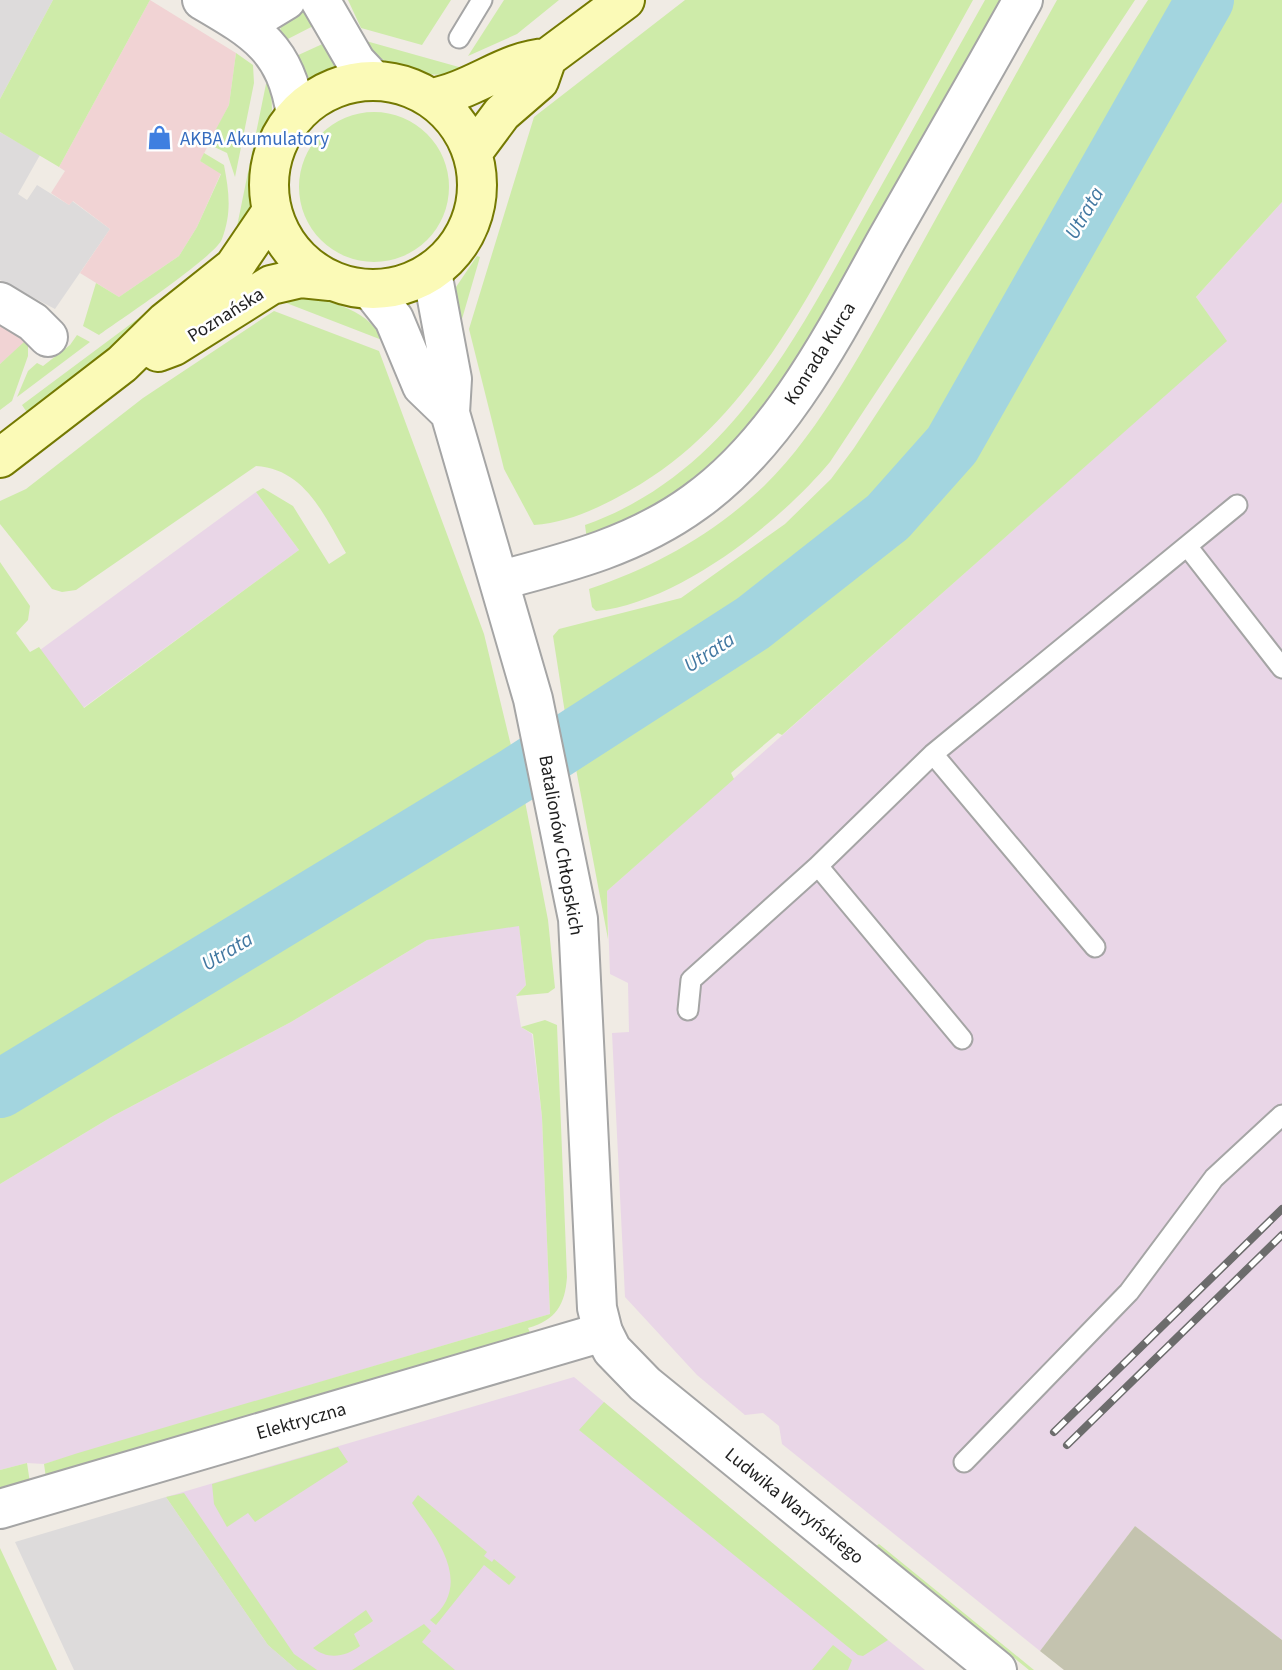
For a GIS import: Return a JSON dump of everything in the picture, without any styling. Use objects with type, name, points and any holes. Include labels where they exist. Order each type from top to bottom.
[{"type":"main road","points":[[431,98],[467,89],[526,59],[547,58],[625,0]]},
{"type":"main road","points":[[473,152],[502,113],[539,81],[547,58]]},
{"type":"main road","points":[[356,82],[394,82],[431,98],[449,113],[473,152],[478,179],[477,206],[468,232],[452,255],[432,272],[393,288],[371,290],[330,281],[314,272],[287,245],[272,211],[269,186],[272,160],[281,136],[296,115],[323,93],[356,82]]},
{"type":"main road","name":"Poznańska","points":[[0,458],[122,364],[165,322],[234,267],[272,211]]},
{"type":"main road","name":"Poznańska","points":[[122,364],[174,346],[271,285],[301,278],[330,281]]},
{"type":"street","points":[[218,9],[258,17],[286,0]]},
{"type":"street","points":[[320,0],[349,52],[374,81]]},
{"type":"street","name":"Konrada Kurca","points":[[501,580],[606,551],[647,533],[697,501],[732,471],[770,430],[839,325],[1023,0]]},
{"type":"street","points":[[218,9],[259,36],[279,58],[287,74],[296,115]]},
{"type":"street","name":"Batalionów Chłopskich","points":[[432,272],[452,379],[450,413],[501,580],[533,699],[561,824],[578,919],[585,1005],[594,1285],[603,1332]]},
{"type":"street","name":"Batalionów Chłopskich","points":[[371,290],[399,329],[422,386],[450,413]]},
{"type":"street","points":[[0,302],[33,321],[48,337]]},
{"type":"street","name":"Elektryczna","points":[[0,1509],[603,1332]]},
{"type":"street","name":"Ludwika Waryńskiego","points":[[603,1332],[618,1357],[645,1384],[997,1670]]},
{"type":"lane","points":[[458,38],[482,0]]},
{"type":"lane","points":[[688,1010],[691,981],[818,866],[933,754],[1237,505]]},
{"type":"lane","points":[[1187,546],[1282,668]]},
{"type":"lane","points":[[933,754],[1095,947]]},
{"type":"lane","points":[[818,866],[961,1039]]},
{"type":"lane","points":[[964,1462],[1129,1292],[1214,1178],[1282,1115]]},
{"type":"shaded area","points":[[0,0],[53,0],[0,99]]},
{"type":"shaded area","points":[[150,0],[236,53],[229,105],[200,161],[221,173],[197,227],[179,256],[119,297],[80,273],[110,229],[73,201],[69,205],[51,193],[65,171],[59,167]]},
{"type":"shaded area","points":[[0,132],[40,155],[18,194],[27,200],[37,185],[69,205],[72,201],[110,229],[55,309],[0,280]]},
{"type":"shaded area","points":[[1282,202],[1282,1640],[1135,1526],[1040,1651],[782,1444],[779,1426],[763,1413],[745,1415],[697,1375],[625,1297],[612,1033],[629,1032],[628,983],[610,974],[607,891],[1226,341],[1196,297]]},
{"type":"shaded area","points":[[0,318],[19,327],[25,342],[0,364]]},
{"type":"shaded area","points":[[256,492],[299,550],[83,708],[40,650]]},
{"type":"shaded area","points":[[519,925],[526,985],[516,996],[521,1027],[532,1034],[542,1117],[550,1314],[44,1464],[27,1463],[0,1470],[0,1184],[113,1116],[291,1022],[427,940]]},
{"type":"shaded area","points":[[574,1377],[925,1670],[297,1670],[268,1645],[166,1497]]},
{"type":"shaded area","points":[[166,1497],[268,1645],[297,1670],[74,1670],[15,1542]]},
{"type":"shaded area","points":[[1135,1526],[1282,1640],[1282,1670],[1064,1670],[1040,1651]]},
{"type":"green space","points":[[53,0],[150,0],[59,167],[0,132],[0,99]]},
{"type":"green space","points":[[348,0],[451,0],[422,45],[361,28]]},
{"type":"green space","points":[[504,0],[559,0],[517,34],[468,56]]},
{"type":"green space","points":[[685,0],[973,0],[816,282],[791,324],[733,404],[699,439],[661,470],[618,497],[578,516],[534,525],[504,469],[469,329],[534,117]]},
{"type":"green space","points":[[985,0],[1002,0],[874,230],[799,357],[766,407],[725,455],[689,485],[650,510],[587,540],[585,525],[636,502],[680,472],[718,437],[753,397],[812,308]]},
{"type":"green space","points":[[1057,0],[1135,0],[830,462],[783,510],[725,556],[660,593],[628,605],[596,611],[592,607],[589,589],[660,559],[704,534],[746,503],[765,485],[805,438],[861,353]]},
{"type":"green space","points":[[1148,0],[1188,0],[951,422],[915,469],[875,512],[783,588],[585,719],[581,710],[577,712],[580,719],[567,726],[553,636],[559,629],[681,598],[785,524],[831,479]]},
{"type":"green space","points":[[1218,0],[1282,0],[1282,202],[1196,297],[1227,341],[782,735],[778,733],[731,773],[734,779],[607,891],[608,939],[573,753],[733,653],[811,599],[883,540],[930,491],[995,399]]},
{"type":"green space","points":[[299,4],[319,23],[284,41],[281,25]]},
{"type":"green space","points":[[329,41],[341,66],[310,80],[306,78],[294,57]]},
{"type":"green space","points":[[366,41],[466,69],[441,75],[411,71],[383,60]]},
{"type":"green space","points":[[236,53],[253,65],[254,83],[235,177],[227,153],[208,144],[229,105]]},
{"type":"green space","points":[[271,83],[272,110],[255,153],[250,210],[234,241],[266,84]]},
{"type":"green space","points":[[374,112],[403,118],[427,134],[443,158],[449,187],[443,216],[427,240],[403,256],[374,262],[345,256],[321,240],[305,216],[299,187],[305,158],[321,134],[345,118]]},
{"type":"green space","points":[[204,153],[224,165],[229,202],[222,239],[186,273],[99,335],[83,326],[96,283],[119,297],[179,256],[197,227],[221,174],[200,161]]},
{"type":"green space","points":[[477,256],[480,257],[462,319],[452,319],[456,287]]},
{"type":"green space","points":[[175,291],[179,295],[28,414],[22,405]]},
{"type":"green space","points":[[288,296],[328,302],[355,312],[375,328],[382,340],[276,299]]},
{"type":"green space","points":[[274,311],[379,351],[484,634],[514,758],[0,1080],[0,562],[30,606],[28,620],[16,633],[30,652],[39,647],[84,708],[299,550],[256,492],[263,488],[293,506],[329,564],[346,553],[321,510],[300,485],[273,469],[256,466],[76,590],[62,592],[52,589],[0,524],[0,501],[26,489],[143,398]]},
{"type":"green space","points":[[19,327],[28,339],[28,356],[12,401],[0,410],[0,364],[24,342]]},
{"type":"green space","points":[[77,335],[90,342],[17,397],[28,371],[37,363],[43,366],[70,345]]},
{"type":"green space","points":[[522,786],[548,920],[555,988],[548,993],[516,996],[526,985],[519,926],[427,940],[291,1022],[113,1116],[0,1184],[0,1107]]},
{"type":"green space","points":[[545,1020],[557,1025],[567,1277],[564,1296],[557,1310],[546,1321],[528,1328],[532,1337],[46,1478],[44,1464],[550,1314],[542,1117],[533,1034],[521,1027]]},
{"type":"green space","points":[[604,1402],[888,1640],[863,1656],[858,1655],[579,1430]]},
{"type":"green space","points":[[338,1447],[348,1462],[255,1522],[248,1513],[227,1527],[214,1504],[212,1484]]},
{"type":"green space","points":[[27,1463],[30,1483],[0,1498],[0,1470]]},
{"type":"green space","points":[[184,1493],[294,1654],[317,1670],[297,1670],[268,1645],[166,1497]]},
{"type":"green space","points":[[418,1495],[487,1552],[484,1556],[492,1562],[494,1559],[516,1577],[509,1585],[484,1565],[436,1625],[430,1620],[443,1606],[450,1591],[450,1576],[440,1545],[412,1503]]},
{"type":"green space","points":[[879,1544],[1034,1670],[1029,1670],[876,1546]]},
{"type":"green space","points":[[0,1548],[57,1670],[0,1670]]},
{"type":"green space","points":[[366,1610],[373,1621],[354,1634],[360,1646],[336,1656],[313,1648]]},
{"type":"green space","points":[[424,1624],[431,1631],[422,1642],[455,1670],[352,1670]]},
{"type":"green space","points":[[833,1645],[852,1660],[848,1670],[812,1670]]},
{"type":"waterway","name":"Utrata","points":[[0,1089],[517,775],[753,623],[888,517],[952,445],[1205,0]]},
{"type":"railway","points":[[1054,1432],[1282,1209]]},
{"type":"railway","points":[[1067,1445],[1282,1235]]},
{"type":"place","name":"AKBA Akumulatory","points":[[160,138]]}]
